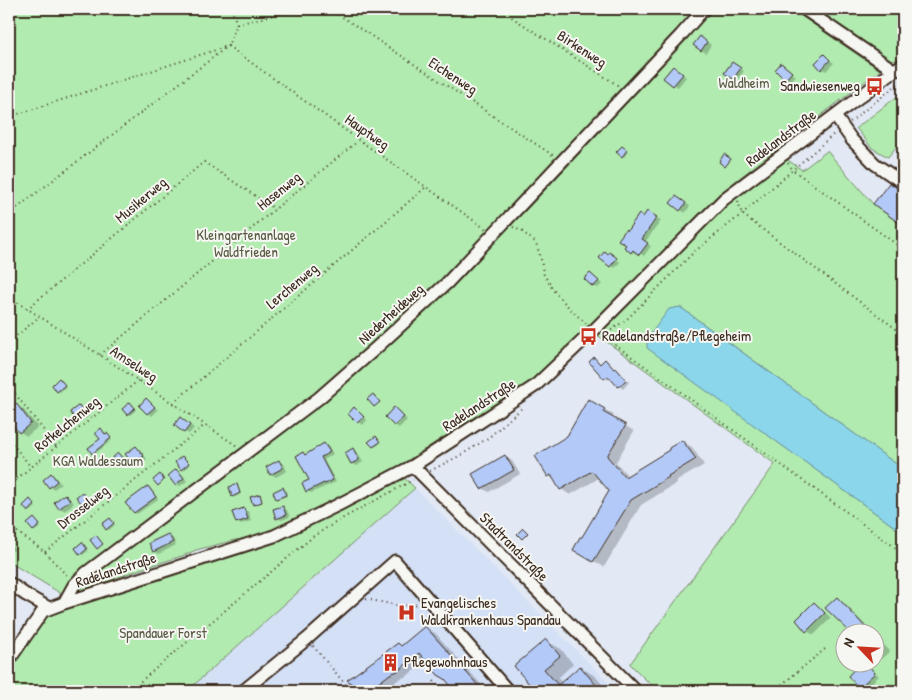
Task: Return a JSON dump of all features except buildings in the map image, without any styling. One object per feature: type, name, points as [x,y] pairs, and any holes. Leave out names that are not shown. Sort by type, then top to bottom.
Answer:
[{"type":"street","name":"Niederheideweg","points":[[64,602],[74,585],[86,573],[319,398],[447,284],[681,36],[704,9]]},
{"type":"street","points":[[804,9],[899,67]]},
{"type":"street","name":"Radelandstraße","points":[[9,660],[43,610],[274,536],[413,466],[535,386],[594,330],[724,199],[899,67]]},
{"type":"street","points":[[836,116],[852,140],[875,164],[903,183]]},
{"type":"street","name":"Stadtrandstraße","points":[[413,466],[636,691]]},
{"type":"street","points":[[243,691],[307,639],[395,561],[508,691]]},
{"type":"street","points":[[9,584],[49,608]]},
{"type":"path","points":[[9,214],[228,46],[237,24],[231,9]]},
{"type":"path","points":[[237,24],[300,9]]},
{"type":"path","name":"Eichenweg","points":[[330,9],[563,162]]},
{"type":"path","name":"Birkenweg","points":[[499,9],[628,91]]},
{"type":"path","points":[[9,116],[228,46]]},
{"type":"path","name":"Hauptweg","points":[[228,46],[494,234]]},
{"type":"path","name":"Hasenweg","points":[[100,355],[359,140]]},
{"type":"path","points":[[782,156],[793,170],[903,249]]},
{"type":"path","name":"Musikerweg","points":[[28,309],[204,162],[275,209]]},
{"type":"path","name":"Lerchenweg","points":[[173,403],[426,187]]},
{"type":"path","points":[[733,192],[739,202],[742,214],[903,334]]},
{"type":"path","points":[[504,223],[523,232],[536,243],[543,273],[554,291],[573,312],[594,330],[903,553]]},
{"type":"path","name":"Amselweg","points":[[9,297],[247,452]]},
{"type":"path","points":[[9,342],[39,317]]},
{"type":"path","name":"Rotkelchenweg","points":[[9,484],[139,380]]},
{"type":"path","points":[[9,386],[56,446]]},
{"type":"path","name":"Drosselweg","points":[[45,552],[205,425]]},
{"type":"path","points":[[9,440],[31,467]]},
{"type":"path","points":[[9,526],[45,552],[74,585]]},
{"type":"path","points":[[354,596],[401,606],[420,604],[425,607]]},
{"type":"path","points":[[307,639],[351,691]]},
{"type":"path","points":[[774,691],[825,649]]},
{"type":"path","points":[[434,681],[442,691]]},
{"type":"shaded area","name":"Evangelisches Waldkrankenhaus Spandau","points":[[415,488],[617,691],[187,691]]},
{"type":"green space","points":[[9,9],[695,9],[692,17],[381,350],[507,230],[705,18],[711,9],[791,9],[880,70],[720,193],[537,377],[388,473],[274,530],[196,550],[91,587],[73,598],[274,536],[400,474],[415,488],[187,691],[9,691],[9,660],[43,611],[70,599],[9,562]]},
{"type":"green space","points":[[816,9],[903,9],[903,56],[899,59],[891,60]]},
{"type":"green space","points":[[903,92],[903,138],[888,157],[872,148],[856,128]]},
{"type":"green space","points":[[827,151],[873,204],[903,226],[903,469],[680,307],[647,340],[648,348],[903,533],[903,691],[657,691],[630,664],[775,464],[596,334],[726,202],[785,158],[802,170]]},
{"type":"water","points":[[680,307],[903,469],[903,533],[647,348],[647,339],[669,309]]},
{"type":"place","name":"Sandwiesenweg","points":[[874,86]]},
{"type":"place","name":"Radelandstraße/Pflegeheim","points":[[588,336]]},
{"type":"place","name":"Evangelisches Waldkrankenhaus Spandau","points":[[407,612]]},
{"type":"place","name":"Pflegewohnhaus","points":[[390,662]]},
{"type":"park label","name":"Waldheim","points":[[744,83]]},
{"type":"park label","name":"Kleingartenanlage Waldfrieden","points":[[246,244]]},
{"type":"park label","name":"KGA Waldessaum","points":[[98,461]]},
{"type":"park label","name":"Spandauer Forst","points":[[163,633]]}]
